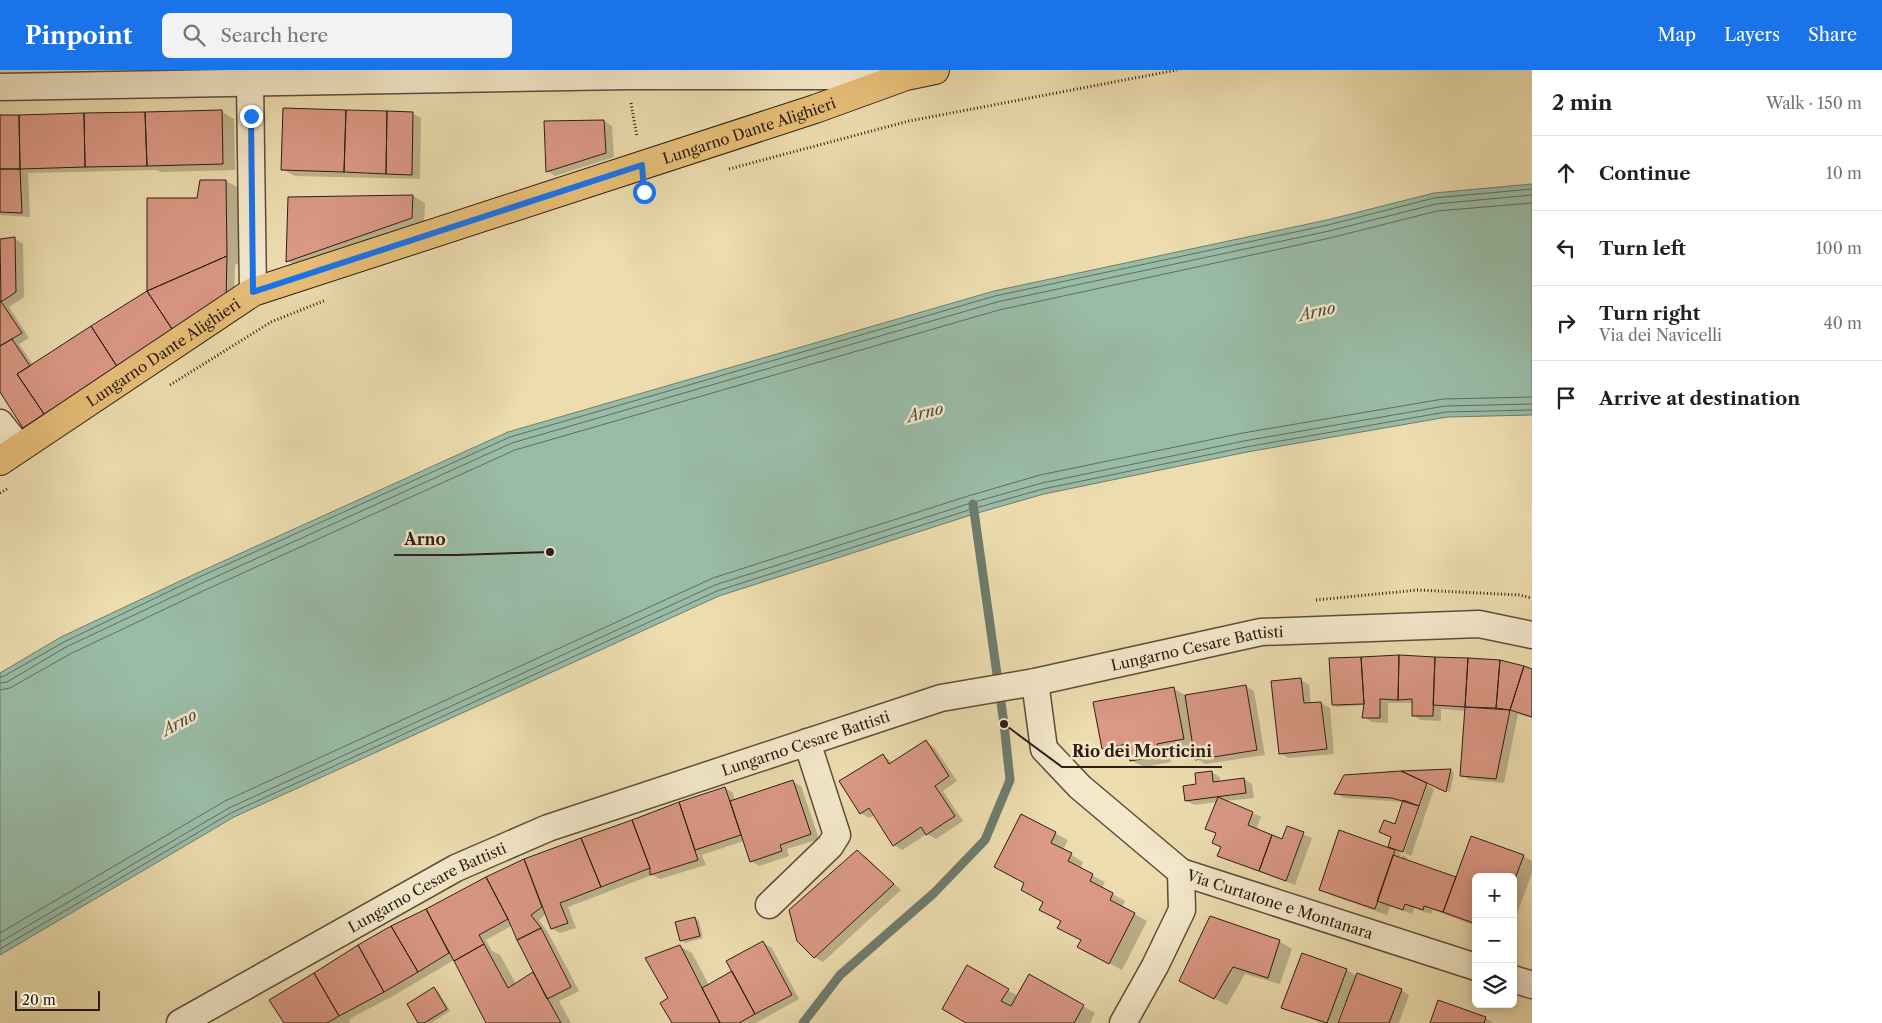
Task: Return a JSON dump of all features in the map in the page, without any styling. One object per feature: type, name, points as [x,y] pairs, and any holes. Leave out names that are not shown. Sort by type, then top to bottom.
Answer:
[{"type":"main road","name":"Lungarno Dante Alighieri","points":[[10,454],[253,292],[815,109],[906,76],[935,70]]},
{"type":"street","points":[[0,87],[626,73],[906,76]]},
{"type":"street","points":[[250,82],[253,292]]},
{"type":"street","points":[[0,423],[10,454]]},
{"type":"street","name":"Lungarno Cesare Battisti","points":[[193,1020],[456,868],[548,828],[942,698],[1029,683],[1261,632],[1479,624],[1532,634]]},
{"type":"street","name":"Via Curtatone e Montanara","points":[[1029,683],[1044,749],[1080,787],[1181,872],[1472,966]]},
{"type":"street","points":[[769,905],[830,846],[837,835],[807,742]]},
{"type":"street","points":[[1123,1023],[1156,966],[1182,910],[1181,872]]},
{"type":"street","points":[[1517,980],[1532,985]]},
{"type":"path","points":[[720,172],[909,121],[1177,70]]},
{"type":"path","points":[[626,73],[642,165]]},
{"type":"path","points":[[166,387],[270,322],[334,297]]},
{"type":"path","points":[[0,494],[8,488]]},
{"type":"water","name":"Arno","points":[[1532,184],[1532,415],[1447,417],[1247,452],[1044,494],[974,514],[719,596],[234,817],[0,955],[0,673],[61,637],[508,432],[994,291],[1327,220],[1434,193]]},
{"type":"building","points":[[283,108],[346,110],[344,172],[281,170]]},
{"type":"building","points":[[222,110],[223,164],[147,166],[145,112]]},
{"type":"building","points":[[346,110],[387,111],[386,174],[344,172]]},
{"type":"building","points":[[387,111],[413,112],[412,175],[386,174]]},
{"type":"building","points":[[145,112],[147,166],[85,167],[84,113]]},
{"type":"building","points":[[84,113],[85,167],[20,169],[19,115]]},
{"type":"building","points":[[0,115],[19,115],[20,169],[0,169]]},
{"type":"building","points":[[604,120],[606,153],[546,172],[544,121]]},
{"type":"building","points":[[0,169],[20,169],[22,213],[0,212]]},
{"type":"building","points":[[200,180],[226,180],[227,256],[147,291],[147,198],[197,198]]},
{"type":"building","points":[[413,195],[412,218],[286,262],[288,197]]},
{"type":"building","points":[[15,237],[16,292],[1,302],[0,239]]},
{"type":"building","points":[[227,256],[226,300],[174,332],[147,291]]},
{"type":"building","points":[[147,291],[174,332],[118,368],[91,326]]},
{"type":"building","points":[[0,300],[22,333],[0,346]]},
{"type":"building","points":[[91,326],[118,368],[44,414],[17,374]]},
{"type":"building","points":[[12,339],[30,366],[17,374],[44,414],[23,428],[0,392],[0,346]]},
{"type":"building","points":[[1399,655],[1398,700],[1380,699],[1380,718],[1362,718],[1364,704],[1361,657]]},
{"type":"building","points":[[1399,655],[1435,657],[1433,716],[1412,716],[1412,699],[1398,700]]},
{"type":"building","points":[[1361,657],[1364,704],[1332,705],[1329,658]]},
{"type":"building","points":[[1435,657],[1468,658],[1465,707],[1433,705]]},
{"type":"building","points":[[1468,658],[1500,660],[1496,708],[1465,707]]},
{"type":"building","points":[[1500,660],[1524,666],[1510,710],[1496,708]]},
{"type":"building","points":[[1524,666],[1532,669],[1532,717],[1510,710]]},
{"type":"building","points":[[1301,678],[1304,703],[1321,702],[1327,749],[1279,754],[1271,681]]},
{"type":"building","points":[[1246,685],[1257,750],[1195,760],[1185,695]]},
{"type":"building","points":[[1174,687],[1184,739],[1157,744],[1159,756],[1130,761],[1127,744],[1102,749],[1093,702]]},
{"type":"building","points":[[1465,707],[1510,710],[1496,779],[1460,776]]},
{"type":"building","points":[[926,740],[949,776],[935,786],[955,816],[926,835],[921,827],[893,846],[869,808],[860,814],[839,781],[883,754],[889,764]]},
{"type":"building","points":[[1451,769],[1446,792],[1401,771]]},
{"type":"building","points":[[1212,771],[1213,782],[1244,778],[1246,793],[1185,801],[1183,786],[1196,784],[1195,773]]},
{"type":"building","points":[[1401,771],[1427,783],[1419,806],[1392,798],[1334,794],[1344,775]]},
{"type":"building","points":[[793,780],[811,834],[780,845],[782,851],[750,862],[730,801]]},
{"type":"building","points":[[725,787],[741,835],[695,850],[679,802]]},
{"type":"building","points":[[1218,797],[1253,812],[1248,825],[1272,835],[1259,871],[1217,856],[1221,847],[1212,843],[1216,833],[1205,829]]},
{"type":"building","points":[[1403,800],[1419,806],[1403,852],[1388,847],[1391,837],[1379,832],[1384,820],[1395,824]]},
{"type":"building","points":[[679,802],[698,860],[650,875],[650,868],[632,820]]},
{"type":"building","points":[[1021,814],[1056,832],[1051,843],[1072,853],[1068,861],[1093,874],[1090,881],[1113,893],[1110,900],[1135,913],[1109,964],[1077,947],[1081,940],[1057,928],[1061,921],[1039,910],[1043,902],[1021,890],[1024,883],[994,867]]},
{"type":"building","points":[[632,820],[650,868],[601,887],[581,838]]},
{"type":"building","points":[[1287,826],[1304,832],[1286,881],[1259,871],[1272,835],[1282,839]]},
{"type":"building","points":[[1339,830],[1395,850],[1375,909],[1319,890]]},
{"type":"building","points":[[1471,836],[1524,855],[1517,873],[1472,873],[1472,923],[1443,912]]},
{"type":"building","points":[[581,838],[601,887],[560,903],[568,923],[551,929],[524,859]]},
{"type":"building","points":[[857,850],[894,884],[814,958],[797,941],[789,910]]},
{"type":"building","points":[[1393,855],[1456,877],[1443,912],[1424,906],[1423,910],[1405,904],[1403,910],[1377,901]]},
{"type":"building","points":[[524,859],[542,907],[531,915],[541,928],[517,940],[486,877]]},
{"type":"building","points":[[486,877],[508,919],[479,935],[484,944],[454,961],[426,909]]},
{"type":"building","points":[[426,909],[449,953],[418,972],[391,926]]},
{"type":"building","points":[[1210,916],[1280,940],[1268,978],[1233,967],[1214,999],[1179,981]]},
{"type":"building","points":[[695,917],[700,936],[680,941],[675,922]]},
{"type":"building","points":[[391,926],[418,972],[384,992],[358,945]]},
{"type":"building","points":[[541,928],[571,987],[547,999],[517,940]]},
{"type":"building","points":[[763,941],[792,995],[755,1014],[726,961]]},
{"type":"building","points":[[484,944],[508,988],[533,972],[561,1023],[486,1023],[454,961]]},
{"type":"building","points":[[358,945],[384,992],[339,1016],[314,973]]},
{"type":"building","points":[[680,945],[720,1023],[672,1023],[660,1003],[668,998],[645,958]]},
{"type":"building","points":[[1302,953],[1347,969],[1327,1023],[1281,1008]]},
{"type":"building","points":[[967,965],[1009,989],[1001,1001],[1011,1006],[1029,974],[1084,1005],[1074,1023],[966,1023],[942,1009]]},
{"type":"building","points":[[732,971],[755,1014],[739,1023],[720,1023],[702,988]]},
{"type":"building","points":[[314,973],[339,1016],[327,1023],[284,1023],[269,1000]]},
{"type":"building","points":[[1357,973],[1402,989],[1389,1023],[1338,1023]]},
{"type":"building","points":[[434,987],[447,1009],[424,1023],[418,1023],[407,1004]]},
{"type":"building","points":[[1438,1000],[1486,1017],[1484,1023],[1430,1023]]},
{"type":"waterway","points":[[803,1023],[840,975],[934,893],[985,840],[1010,780],[973,504]]},
{"type":"place","name":"Arno","points":[[550,552]]},
{"type":"place","name":"Rio dei Morticini","points":[[1004,724]]},
{"type":"route","points":[[251,116],[253,292],[642,165],[644,192]]}]
